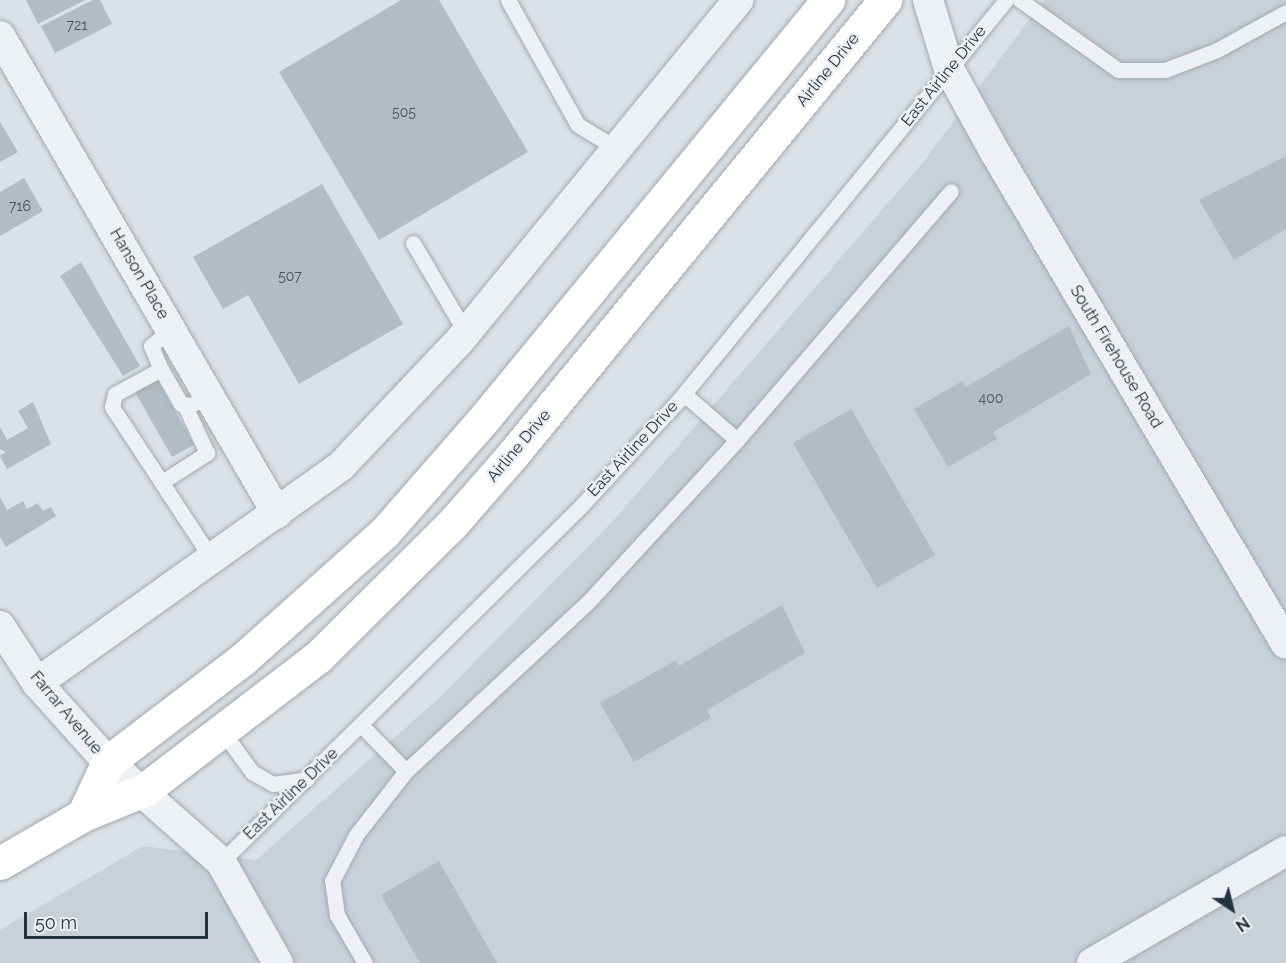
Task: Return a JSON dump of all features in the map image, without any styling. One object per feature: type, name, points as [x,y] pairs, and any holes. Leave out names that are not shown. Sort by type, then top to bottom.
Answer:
[{"type":"highway","points":[[83,815],[108,762],[327,587],[384,533],[483,420],[828,0]]},
{"type":"highway","name":"Airline Drive","points":[[0,863],[83,815],[144,790],[318,657],[453,523],[514,453],[885,0]]},
{"type":"street","points":[[37,682],[340,466],[466,333],[738,0]]},
{"type":"street","name":"South Firehouse Road","points":[[928,0],[950,69],[1286,644]]},
{"type":"street","name":"Hanson Place","points":[[0,36],[171,329],[197,400],[277,513]]},
{"type":"street","name":"Farrar Avenue","points":[[0,626],[37,682],[108,762],[144,790],[221,862],[278,963]]},
{"type":"street","points":[[1092,963],[1286,851]]},
{"type":"lane","points":[[508,0],[578,125],[616,148]]},
{"type":"lane","name":"East Airline Drive","points":[[221,862],[581,506],[684,394],[1006,0]]},
{"type":"lane","points":[[1020,0],[1118,70],[1165,70],[1217,50],[1286,12]]},
{"type":"lane","points":[[365,963],[337,915],[332,881],[357,835],[406,771],[588,602],[737,440],[951,191]]},
{"type":"lane","points":[[413,243],[466,333]]},
{"type":"lane","points":[[162,482],[207,453],[197,400],[161,369],[151,346],[171,329]]},
{"type":"lane","points":[[161,369],[112,401],[212,559]]},
{"type":"lane","points":[[684,394],[737,440]]},
{"type":"lane","points":[[361,725],[406,771]]},
{"type":"lane","points":[[222,731],[252,772],[273,784],[307,778]]},
{"type":"shaded area","points":[[1044,0],[1286,0],[1286,963],[0,963],[0,930],[143,846],[256,860],[440,697],[614,520],[920,166]]},
{"type":"building","points":[[26,0],[85,0],[38,24]]},
{"type":"building","points":[[93,0],[100,0],[112,24],[55,53],[41,26]]},
{"type":"building","points":[[401,0],[439,0],[528,152],[379,240],[279,72]]},
{"type":"building","points":[[0,122],[18,152],[0,162]]},
{"type":"building","points":[[1286,156],[1286,229],[1234,260],[1199,200]]},
{"type":"building","points":[[24,178],[43,211],[0,236],[0,192]]},
{"type":"building","points":[[322,184],[403,324],[299,384],[248,295],[223,309],[193,257]]},
{"type":"building","points":[[81,262],[140,366],[123,376],[60,276]]},
{"type":"building","points":[[1069,326],[1091,374],[993,432],[997,439],[948,467],[914,409],[962,381],[966,387]]},
{"type":"building","points":[[157,379],[194,445],[172,457],[135,392]]},
{"type":"building","points":[[33,402],[51,444],[7,469],[0,456],[6,452],[0,449],[0,427],[7,440],[28,428],[18,411]]},
{"type":"building","points":[[851,409],[935,555],[877,588],[793,443]]},
{"type":"building","points":[[0,497],[7,510],[23,501],[27,509],[38,503],[43,511],[51,507],[56,516],[6,547],[0,537]]},
{"type":"building","points":[[782,605],[805,653],[707,710],[711,718],[634,762],[600,703],[676,660],[679,666]]},
{"type":"building","points":[[439,861],[497,963],[420,963],[381,895]]}]
